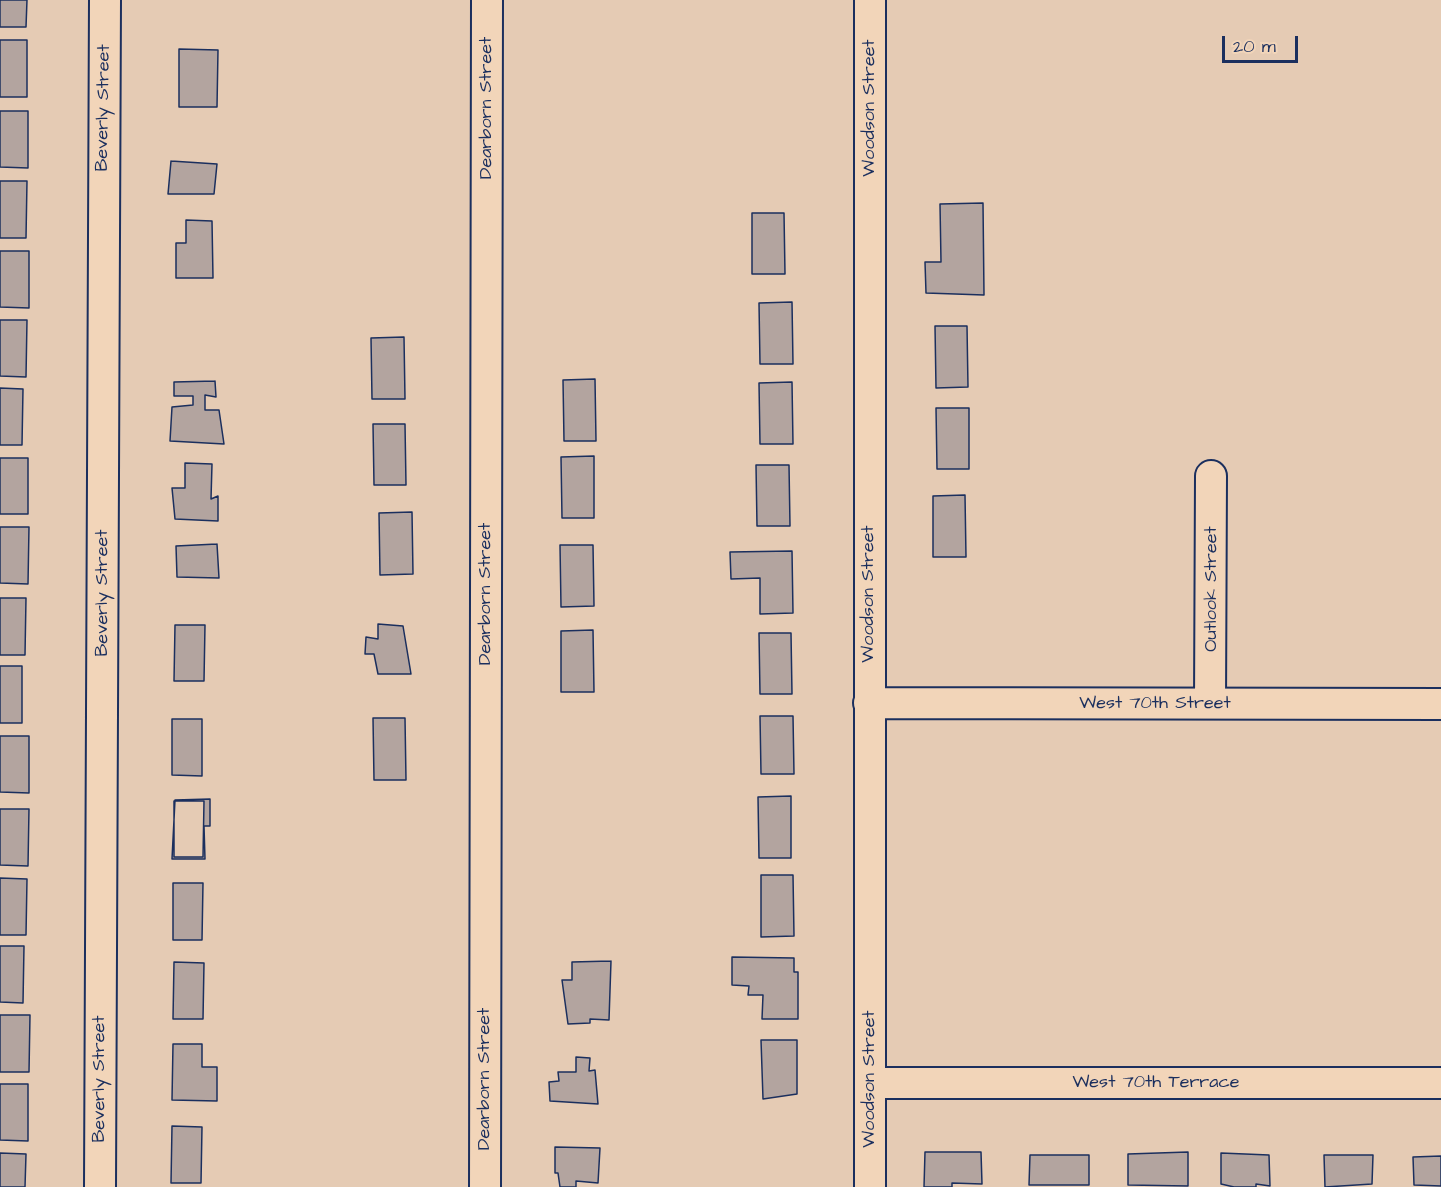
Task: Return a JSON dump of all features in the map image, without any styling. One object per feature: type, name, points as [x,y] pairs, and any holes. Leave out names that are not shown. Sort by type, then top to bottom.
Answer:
[{"type":"street","name":"Beverly Street","points":[[100,1187],[105,0]]},
{"type":"street","name":"Dearborn Street","points":[[485,1187],[487,0]]},
{"type":"street","name":"Woodson Street","points":[[870,0],[870,1187]]},
{"type":"street","name":"Outlook Street","points":[[1210,703],[1211,476]]},
{"type":"street","name":"West 70th Street","points":[[869,703],[1441,704]]},
{"type":"street","name":"West 70th Terrace","points":[[871,1083],[1441,1083]]},
{"type":"building","points":[[0,0],[27,0],[26,27],[0,27]]},
{"type":"building","points":[[0,40],[27,40],[27,97],[0,97]]},
{"type":"building","points":[[179,49],[218,50],[217,107],[179,107]]},
{"type":"building","points":[[0,111],[28,111],[28,168],[0,167]]},
{"type":"building","points":[[171,161],[217,164],[214,194],[168,194]]},
{"type":"building","points":[[0,181],[27,181],[26,238],[0,238]]},
{"type":"building","points":[[983,203],[984,295],[926,293],[925,262],[941,262],[940,204]]},
{"type":"building","points":[[752,213],[784,213],[785,274],[752,274]]},
{"type":"building","points":[[186,220],[212,221],[213,278],[176,278],[176,243],[186,243]]},
{"type":"building","points":[[0,251],[29,251],[29,308],[0,307]]},
{"type":"building","points":[[792,302],[793,364],[760,364],[759,303]]},
{"type":"building","points":[[0,320],[27,320],[26,377],[0,376]]},
{"type":"building","points":[[935,326],[967,326],[968,387],[936,388]]},
{"type":"building","points":[[404,337],[405,399],[372,399],[371,338]]},
{"type":"building","points":[[595,379],[596,441],[564,441],[563,380]]},
{"type":"building","points":[[215,381],[216,397],[205,395],[205,410],[219,410],[224,444],[170,441],[172,407],[193,405],[193,396],[174,396],[174,382]]},
{"type":"building","points":[[792,382],[793,444],[760,444],[759,383]]},
{"type":"building","points":[[0,388],[23,389],[22,445],[0,445]]},
{"type":"building","points":[[936,408],[969,408],[969,469],[937,469]]},
{"type":"building","points":[[373,424],[405,424],[406,485],[374,485]]},
{"type":"building","points":[[594,456],[594,518],[562,518],[561,457]]},
{"type":"building","points":[[0,458],[28,458],[28,514],[0,514]]},
{"type":"building","points":[[185,463],[212,464],[211,499],[218,496],[218,521],[175,519],[172,488],[185,488]]},
{"type":"building","points":[[756,465],[789,465],[790,526],[757,526]]},
{"type":"building","points":[[965,495],[966,557],[933,557],[933,496]]},
{"type":"building","points":[[412,512],[413,574],[380,575],[379,513]]},
{"type":"building","points":[[0,527],[29,527],[28,584],[0,583]]},
{"type":"building","points":[[217,544],[219,578],[177,577],[176,546]]},
{"type":"building","points":[[560,545],[593,545],[594,606],[561,607]]},
{"type":"building","points":[[792,551],[793,613],[760,614],[760,578],[731,579],[730,552]]},
{"type":"building","points":[[0,598],[26,598],[25,655],[0,655]]},
{"type":"building","points":[[378,624],[403,626],[411,674],[378,674],[374,654],[365,654],[366,637],[378,639]]},
{"type":"building","points":[[175,625],[205,625],[204,681],[174,681]]},
{"type":"building","points":[[593,630],[594,692],[561,692],[561,631]]},
{"type":"building","points":[[759,633],[791,633],[792,694],[760,694]]},
{"type":"building","points":[[0,666],[22,666],[22,723],[0,723]]},
{"type":"building","points":[[760,716],[793,716],[794,774],[761,774]]},
{"type":"building","points":[[373,718],[405,718],[406,780],[374,780]]},
{"type":"building","points":[[172,719],[202,719],[202,776],[172,775]]},
{"type":"building","points":[[0,736],[29,736],[29,793],[0,792]]},
{"type":"building","points":[[791,796],[791,858],[759,858],[758,797]]},
{"type":"building","points":[[210,799],[210,826],[204,826],[205,859],[172,859],[175,800]]},
{"type":"building","points":[[174,801],[204,801],[203,857],[174,857]]},
{"type":"building","points":[[0,809],[29,809],[28,866],[0,865]]},
{"type":"building","points":[[761,875],[793,875],[794,936],[761,937]]},
{"type":"building","points":[[0,878],[27,879],[26,935],[0,935]]},
{"type":"building","points":[[173,883],[203,883],[202,940],[173,940]]},
{"type":"building","points":[[0,946],[24,946],[23,1003],[0,1002]]},
{"type":"building","points":[[732,957],[794,958],[794,972],[798,972],[798,1019],[762,1019],[763,995],[748,995],[749,986],[732,985]]},
{"type":"building","points":[[611,961],[609,1020],[590,1019],[590,1023],[568,1024],[562,980],[572,980],[572,962]]},
{"type":"building","points":[[174,962],[204,963],[203,1019],[173,1019]]},
{"type":"building","points":[[0,1015],[30,1015],[29,1072],[0,1072]]},
{"type":"building","points":[[761,1040],[797,1040],[797,1094],[763,1099]]},
{"type":"building","points":[[173,1044],[202,1044],[202,1067],[217,1067],[217,1101],[172,1100]]},
{"type":"building","points":[[576,1057],[590,1058],[589,1071],[595,1070],[598,1104],[550,1101],[549,1082],[559,1081],[558,1072],[576,1072]]},
{"type":"building","points":[[0,1084],[28,1084],[28,1141],[0,1140]]},
{"type":"building","points":[[172,1126],[202,1127],[201,1183],[171,1183]]},
{"type":"building","points":[[555,1147],[600,1148],[598,1183],[576,1181],[576,1187],[560,1187],[558,1173],[555,1173]]},
{"type":"building","points":[[925,1152],[981,1152],[982,1184],[952,1183],[952,1187],[924,1187]]},
{"type":"building","points":[[1188,1152],[1188,1186],[1128,1185],[1128,1154]]},
{"type":"building","points":[[0,1153],[26,1154],[25,1187],[0,1187]]},
{"type":"building","points":[[1221,1153],[1269,1155],[1270,1186],[1256,1184],[1256,1187],[1234,1187],[1221,1184]]},
{"type":"building","points":[[1030,1155],[1089,1155],[1089,1185],[1029,1185]]},
{"type":"building","points":[[1324,1155],[1373,1155],[1372,1184],[1325,1187]]},
{"type":"building","points":[[1441,1156],[1441,1186],[1414,1185],[1413,1157]]}]
